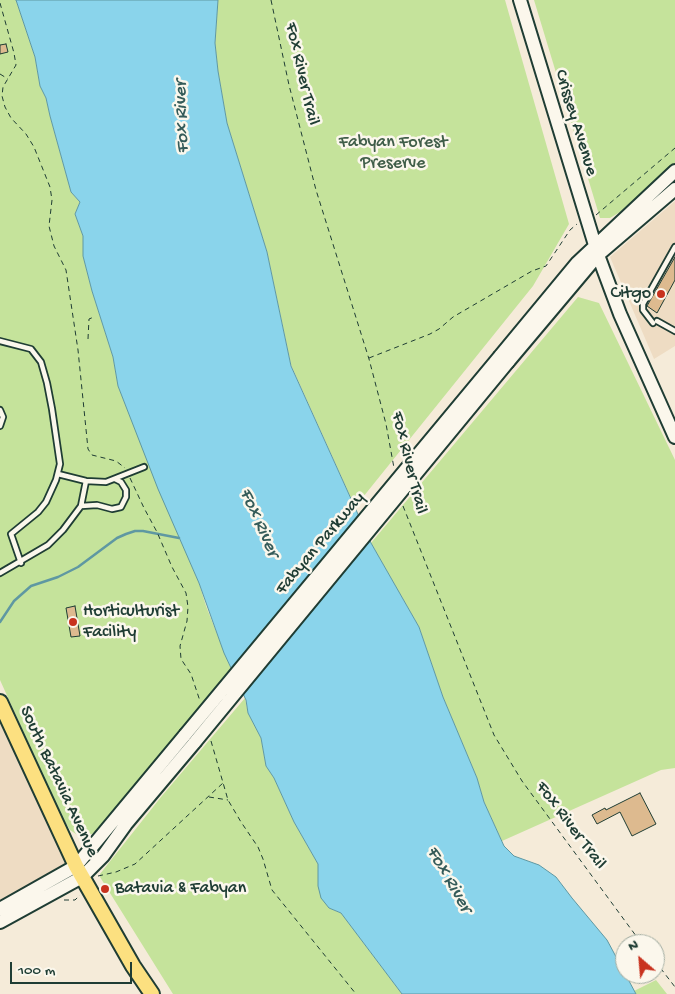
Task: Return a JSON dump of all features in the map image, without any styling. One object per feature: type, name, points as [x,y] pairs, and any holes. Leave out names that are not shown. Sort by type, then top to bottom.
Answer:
[{"type":"main road","name":"Crissey Avenue","points":[[520,0],[596,251],[620,314],[675,436]]},
{"type":"main road","points":[[596,251],[675,171]]},
{"type":"main road","points":[[596,251],[675,189]]},
{"type":"main road","name":"Fabyan Parkway","points":[[79,872],[103,856],[190,738],[504,359],[596,251]]},
{"type":"main road","name":"South Batavia Avenue","points":[[0,702],[79,872],[152,994]]},
{"type":"main road","points":[[0,909],[79,872]]},
{"type":"main road","points":[[0,922],[79,872]]},
{"type":"lane","points":[[675,247],[643,304],[644,310],[655,322],[675,331]]},
{"type":"lane","points":[[0,341],[31,349],[40,362],[47,383],[60,464],[51,494],[46,502],[38,512],[11,534],[21,562]]},
{"type":"lane","points":[[0,410],[3,417],[0,426]]},
{"type":"lane","points":[[58,474],[86,481],[106,482],[144,467]]},
{"type":"lane","points":[[81,506],[97,505],[112,509],[121,507],[126,497],[126,490],[121,482],[114,479]]},
{"type":"lane","points":[[0,573],[48,545],[63,530],[81,506],[86,481]]},
{"type":"path","name":"Fox River Trail","points":[[271,0],[289,84],[316,190],[369,359],[386,424],[394,471]]},
{"type":"path","points":[[0,3],[16,66],[4,87],[2,96],[11,118],[26,134],[34,147],[50,187],[52,200],[50,226],[54,246],[66,270],[78,350],[88,449],[92,455],[98,458],[116,461],[124,466],[186,593],[188,606],[187,621],[180,646],[181,659],[191,674],[201,704]]},
{"type":"path","points":[[0,74],[8,79]]},
{"type":"path","points":[[369,359],[439,330],[453,317],[532,271],[546,266],[575,224],[587,221],[603,210],[675,148]]},
{"type":"path","points":[[88,339],[89,318],[94,317]]},
{"type":"path","name":"Fox River Trail","points":[[400,499],[494,735],[522,782],[635,934]]},
{"type":"path","points":[[211,739],[228,800],[258,847],[272,890],[356,994]]},
{"type":"path","points":[[97,876],[116,872],[135,864],[224,782]]},
{"type":"path","points":[[208,797],[228,800]]},
{"type":"path","points":[[665,974],[675,987]]},
{"type":"shaded area","points":[[675,201],[675,346],[654,359],[610,257]]},
{"type":"shaded area","points":[[0,711],[70,864],[0,903]]},
{"type":"green space","points":[[0,0],[16,0],[35,57],[40,86],[46,98],[71,192],[80,202],[75,214],[83,236],[83,256],[113,357],[118,386],[199,583],[231,669],[101,827],[92,834],[83,836],[70,830],[62,817],[0,680]]},
{"type":"green space","name":"Fabyan Forest Preserve","points":[[218,0],[505,0],[569,224],[533,286],[355,507],[291,365],[267,252],[227,123],[215,43]]},
{"type":"green space","points":[[534,0],[675,0],[675,163],[620,212],[610,218],[600,218]]},
{"type":"green space","points":[[578,297],[599,303],[675,460],[675,768],[661,770],[502,841],[484,802],[477,778],[443,697],[419,627],[371,543]]},
{"type":"green space","points":[[245,698],[248,713],[261,738],[266,766],[274,778],[294,822],[318,864],[318,886],[329,908],[341,913],[402,994],[173,994],[100,877],[100,874],[161,797]]},
{"type":"green space","points":[[648,984],[659,984],[667,994],[636,994],[634,991]]},
{"type":"water","name":"Fox River","points":[[16,0],[218,0],[215,43],[227,123],[267,252],[291,366],[371,543],[419,627],[443,697],[477,778],[484,802],[504,846],[514,856],[539,865],[556,877],[607,940],[615,955],[615,984],[631,984],[636,994],[402,994],[341,913],[329,908],[321,898],[318,886],[318,864],[294,822],[274,778],[266,766],[261,738],[248,713],[246,700],[224,653],[199,583],[158,489],[118,386],[113,357],[83,256],[83,236],[75,214],[80,202],[71,192],[46,98],[40,86],[35,57]]},
{"type":"building","points":[[6,44],[8,52],[0,54],[0,45]]},
{"type":"building","name":"Citgo","points":[[675,257],[675,280],[657,313],[647,306]]},
{"type":"building","name":"Horticulturist Facility","points":[[75,606],[80,636],[71,637],[66,608]]},
{"type":"building","points":[[640,793],[656,824],[632,836],[620,812],[597,824],[592,815]]},
{"type":"waterway","points":[[0,622],[14,601],[31,586],[58,577],[78,567],[117,538],[135,531],[179,538]]},
{"type":"place","name":"Citgo","points":[[661,294]]},
{"type":"place","name":"Horticulturist Facility","points":[[73,622]]},
{"type":"place","name":"Batavia & Fabyan","points":[[105,889]]}]
